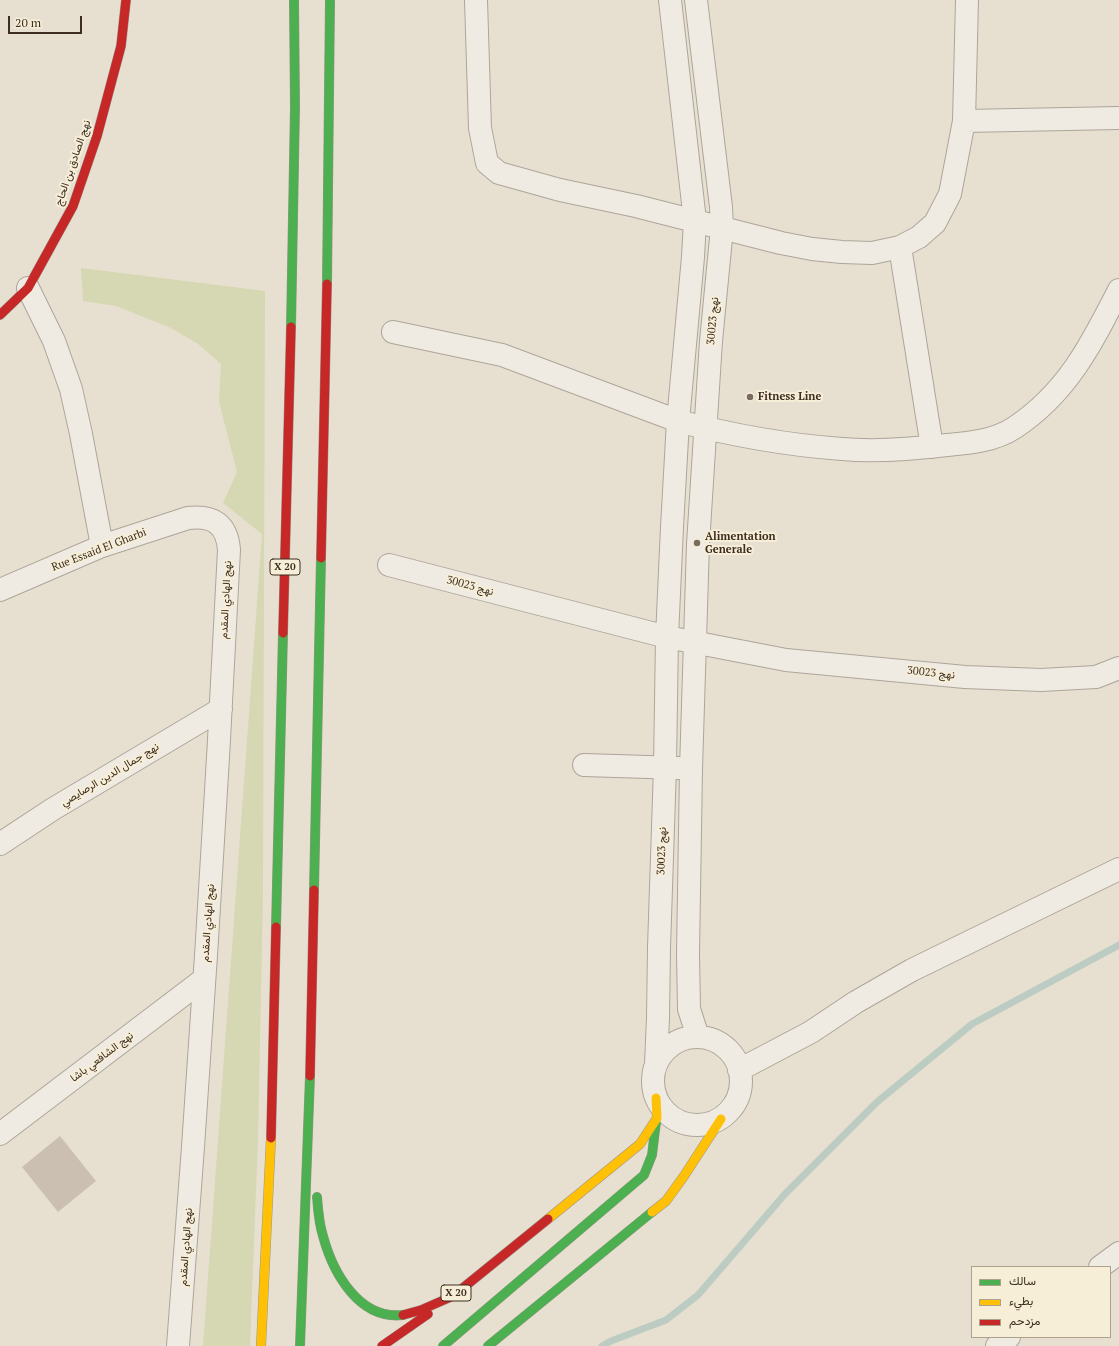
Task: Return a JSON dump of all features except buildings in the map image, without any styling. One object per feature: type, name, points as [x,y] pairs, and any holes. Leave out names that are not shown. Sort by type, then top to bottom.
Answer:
[{"type":"main road","name":"نهج الصادق بن الحاج","points":[[0,315],[28,288],[74,206],[97,136],[121,46],[126,0]]},
{"type":"main road","name":"X 20","points":[[261,1346],[271,1134],[292,283],[295,107],[294,0]]},
{"type":"main road","name":"X 20","points":[[300,1346],[309,1130],[327,304],[330,0]]},
{"type":"main road","name":"X 20","points":[[309,1130],[320,1226],[331,1261],[345,1285],[358,1301],[371,1311],[387,1316],[404,1315],[427,1308],[453,1296],[640,1144],[656,1108]]},
{"type":"main road","points":[[443,1346],[644,1175],[651,1163],[653,1153],[656,1108]]},
{"type":"main road","points":[[488,1346],[666,1201],[721,1119]]},
{"type":"main road","points":[[382,1346],[453,1296]]},
{"type":"street","points":[[476,0],[480,128],[487,163],[499,173],[560,190],[636,206],[781,243],[812,249],[872,253],[900,247],[919,237],[935,223],[950,194],[964,121],[967,0]]},
{"type":"street","name":"نهج 30023","points":[[656,1064],[667,637],[678,421],[695,221],[670,0]]},
{"type":"street","name":"نهج 30023","points":[[696,0],[722,228],[711,341],[698,544],[691,769],[688,954],[689,1009],[698,1037]]},
{"type":"street","points":[[964,121],[1119,118]]},
{"type":"street","points":[[900,247],[932,447]]},
{"type":"street","points":[[28,288],[54,341],[71,389],[102,546]]},
{"type":"street","points":[[393,332],[502,355],[678,421],[706,429],[735,435],[842,449],[888,450],[975,442],[996,437],[1013,428],[1052,397],[1073,372],[1092,342],[1119,290]]},
{"type":"street","name":"Rue Essaid El Gharbi","points":[[0,590],[102,546],[188,518],[200,517]]},
{"type":"street","name":"نهج الهادي المقدم","points":[[178,1346],[189,1210],[204,979],[221,709],[228,558],[228,538],[223,527],[213,520],[200,517]]},
{"type":"street","name":"نهج 30023","points":[[389,565],[667,637],[786,660],[965,677],[1041,680],[1096,677],[1119,668]]},
{"type":"street","name":"نهج جمال الدين الرصايصي","points":[[0,844],[53,809],[221,709]]},
{"type":"street","points":[[584,765],[691,769]]},
{"type":"street","points":[[739,1070],[811,1032],[856,1002],[912,970],[1119,869]]},
{"type":"street","name":"نهج الشافعي باشا","points":[[0,1134],[204,979]]},
{"type":"street","points":[[698,1037],[712,1039],[724,1046],[734,1057],[739,1070],[741,1085],[737,1100],[728,1113],[721,1119],[702,1125],[688,1124],[674,1119],[663,1110],[656,1108],[653,1087],[653,1075],[656,1064],[662,1053],[673,1044],[685,1038],[698,1037]]},
{"type":"street","points":[[1101,1266],[1119,1253]]},
{"type":"street","points":[[997,1346],[1008,1338]]},
{"type":"green space","points":[[81,268],[265,291],[263,894],[258,1140],[250,1346],[203,1346],[262,534],[223,503],[237,472],[219,402],[221,364],[198,344],[171,328],[116,306],[83,301]]},
{"type":"waterway","points":[[602,1346],[611,1341],[666,1320],[698,1295],[785,1194],[877,1102],[972,1024],[1119,945]]},
{"type":"traffic: fast","points":[[291,327],[295,107],[294,0]]},
{"type":"traffic: fast","points":[[327,284],[330,0]]},
{"type":"traffic: fast","points":[[314,890],[321,558]]},
{"type":"traffic: fast","points":[[276,927],[283,633]]},
{"type":"traffic: fast","points":[[300,1346],[310,1076]]},
{"type":"traffic: fast","points":[[443,1346],[644,1175],[652,1155],[656,1122]]},
{"type":"traffic: fast","points":[[317,1197],[321,1227],[328,1250],[341,1279],[361,1302],[373,1310],[387,1315],[403,1315]]},
{"type":"traffic: fast","points":[[488,1346],[652,1212]]},
{"type":"traffic: slow","points":[[548,1219],[640,1144],[657,1118],[656,1098]]},
{"type":"traffic: slow","points":[[652,1212],[666,1201],[721,1119]]},
{"type":"traffic: slow","points":[[261,1346],[271,1138]]},
{"type":"traffic: jam","points":[[0,315],[28,288],[73,206],[97,136],[121,46],[126,0]]},
{"type":"traffic: jam","points":[[321,558],[327,284]]},
{"type":"traffic: jam","points":[[283,633],[291,327]]},
{"type":"traffic: jam","points":[[310,1076],[314,890]]},
{"type":"traffic: jam","points":[[271,1138],[276,927]]},
{"type":"traffic: jam","points":[[403,1315],[421,1310],[453,1296],[548,1219]]},
{"type":"traffic: jam","points":[[382,1346],[428,1314]]},
{"type":"place","name":"Fitness Line","points":[[750,397]]},
{"type":"place","name":"Alimentation Generale","points":[[697,543]]}]
